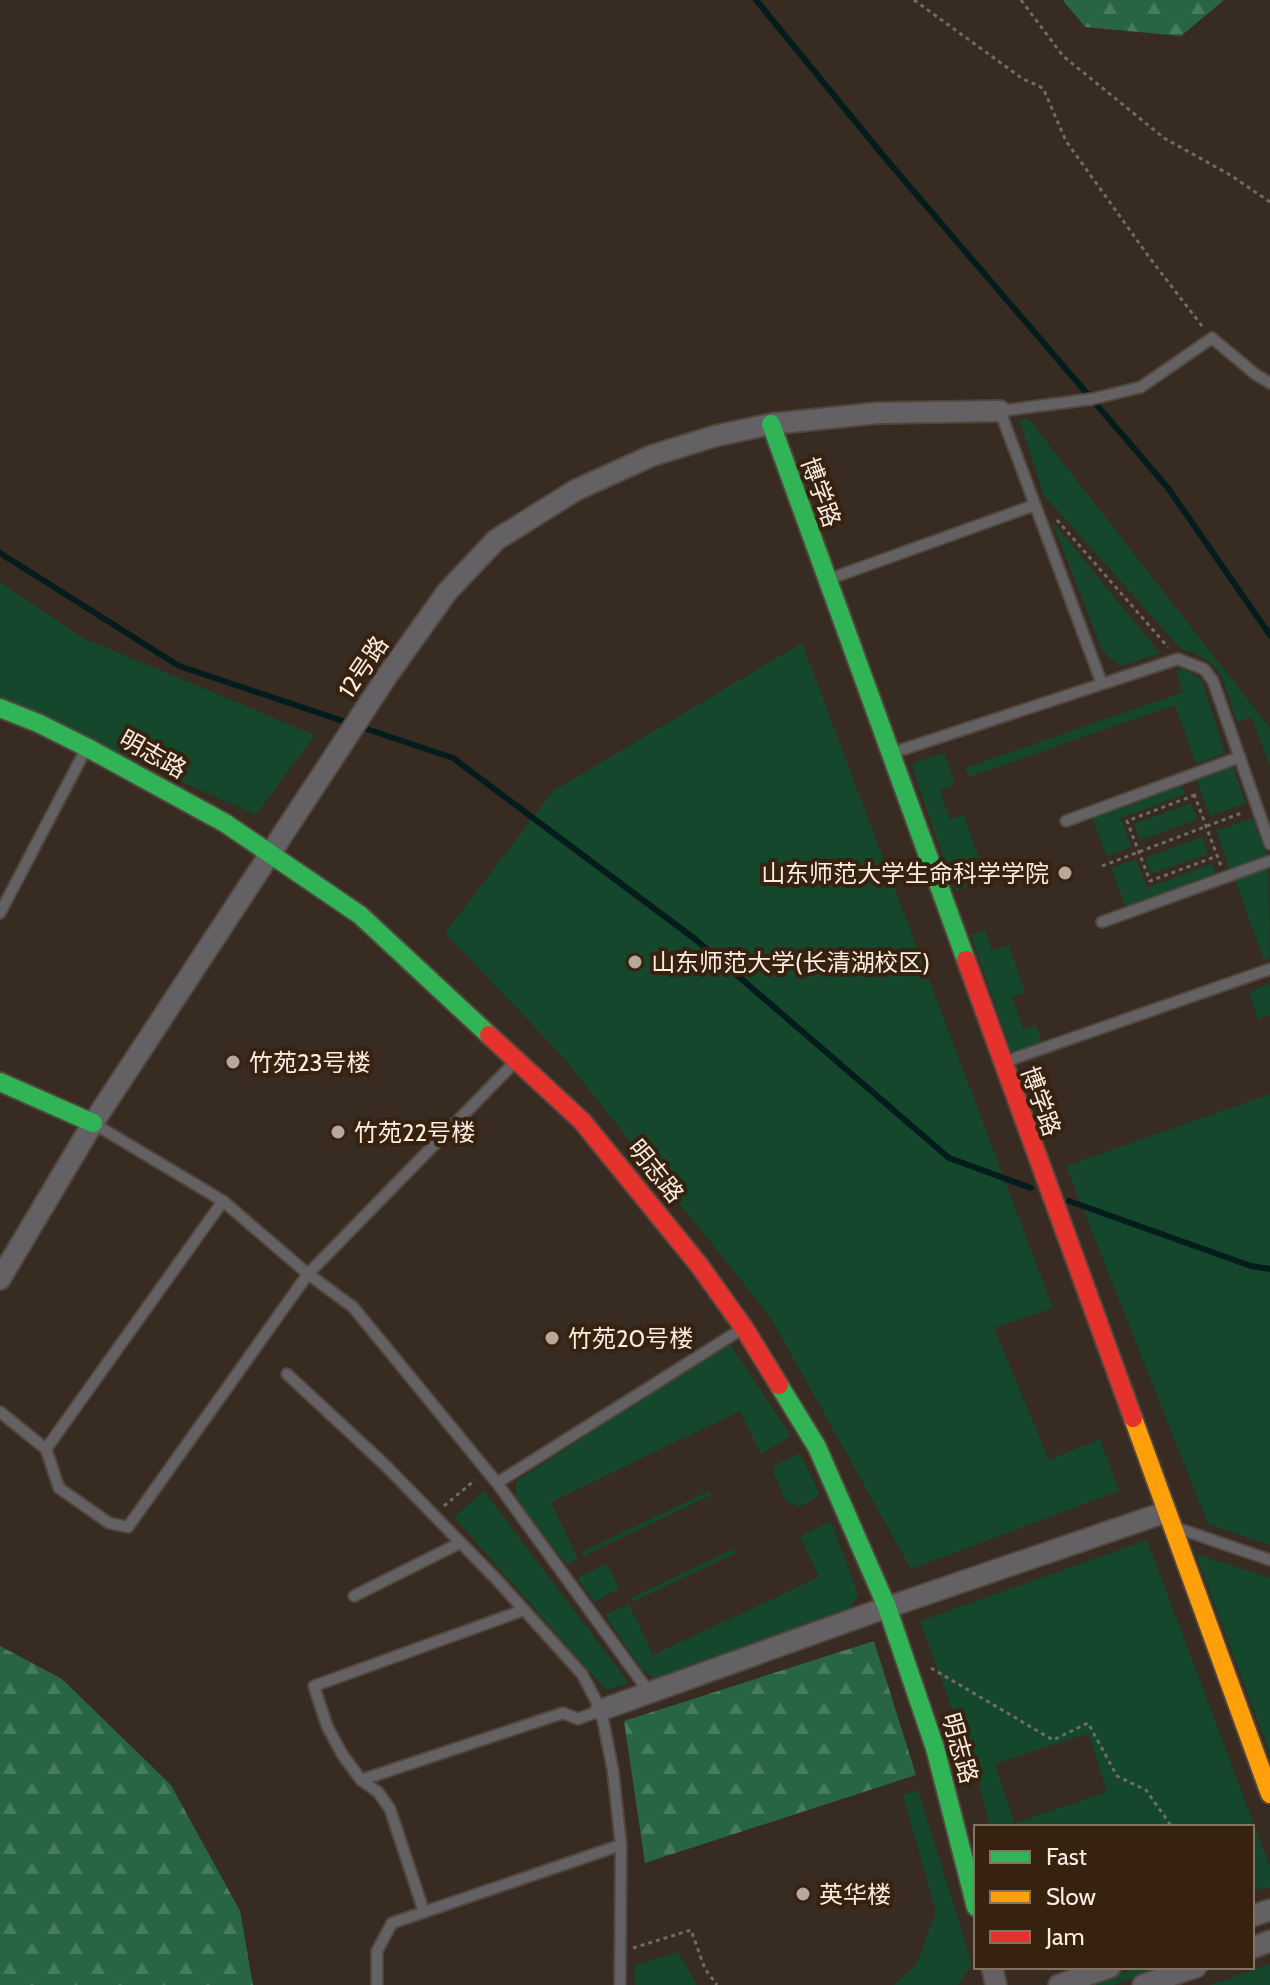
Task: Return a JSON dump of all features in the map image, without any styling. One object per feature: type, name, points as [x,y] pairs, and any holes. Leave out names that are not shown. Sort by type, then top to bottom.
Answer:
[{"type":"street","name":"12号路","points":[[0,1279],[93,1123],[370,703],[447,592],[496,540],[576,490],[651,456],[715,436],[771,424],[878,413],[1000,411]]},
{"type":"street","name":"博学路","points":[[771,424],[892,753],[1001,1063],[1270,1794]]},
{"type":"street","name":"明志路","points":[[0,708],[86,747],[225,823],[360,915],[582,1121],[699,1265],[744,1328],[817,1447],[887,1607],[935,1748],[974,1899]]},
{"type":"street","points":[[0,1082],[93,1123]]},
{"type":"street","points":[[601,1710],[887,1607],[1168,1519]]},
{"type":"street","points":[[1059,1985],[1104,1969]]},
{"type":"street","points":[[1143,1985],[1190,1969]]},
{"type":"lane","points":[[1102,684],[1000,411],[1092,399],[1141,387],[1212,338],[1270,383]]},
{"type":"lane","points":[[828,579],[1035,505]]},
{"type":"lane","points":[[892,753],[1178,659],[1204,669],[1213,681],[1270,844]]},
{"type":"lane","points":[[0,913],[86,747]]},
{"type":"lane","points":[[1066,821],[1240,757]]},
{"type":"lane","points":[[1102,922],[1270,861]]},
{"type":"lane","points":[[1001,1063],[1270,969]]},
{"type":"lane","points":[[0,1412],[46,1449],[59,1488],[109,1523],[128,1527],[308,1274],[517,1060]]},
{"type":"lane","points":[[93,1123],[223,1201],[308,1274],[353,1307],[497,1483],[649,1692]]},
{"type":"lane","points":[[46,1449],[223,1201]]},
{"type":"lane","points":[[497,1483],[744,1328]]},
{"type":"lane","points":[[287,1374],[385,1465],[582,1674],[601,1710],[613,1771],[621,1845],[620,1985]]},
{"type":"lane","points":[[1168,1519],[1270,1560]]},
{"type":"lane","points":[[354,1596],[460,1543]]},
{"type":"lane","points":[[424,1912],[390,1809],[378,1792],[361,1780],[327,1726],[314,1686],[524,1610]]},
{"type":"lane","points":[[361,1780],[563,1713],[578,1719],[601,1710]]},
{"type":"lane","points":[[377,1985],[377,1951],[392,1923],[621,1845]]},
{"type":"path","points":[[914,0],[1023,79],[1043,88],[1066,141],[1212,338]]},
{"type":"path","points":[[1021,0],[1063,56],[1164,138],[1232,176],[1270,202]]},
{"type":"path","points":[[1058,521],[1178,659]]},
{"type":"path","points":[[1188,776],[1225,877]]},
{"type":"path","points":[[1195,795],[1127,821],[1150,881],[1217,856]]},
{"type":"path","points":[[1102,866],[1257,808]]},
{"type":"path","points":[[433,1515],[487,1470]]},
{"type":"path","points":[[1117,1776],[1146,1790],[1171,1825]]},
{"type":"path","points":[[621,1952],[691,1930],[705,1969],[717,1985]]},
{"type":"green space","points":[[1063,0],[1224,0],[1181,36],[1085,27]]},
{"type":"green space","points":[[1028,418],[1270,728],[1270,767],[1252,717],[1237,722],[1225,685],[1215,667],[1196,654],[1181,649],[1044,495],[1019,419]]},
{"type":"green space","points":[[1052,521],[1160,653],[1123,666],[1102,650]]},
{"type":"green space","points":[[0,582],[83,638],[315,735],[256,815],[0,699]]},
{"type":"green space","points":[[802,643],[1053,1308],[994,1328],[1049,1460],[1100,1439],[1119,1491],[911,1569],[771,1318],[563,1057],[445,933],[553,791]]},
{"type":"green space","points":[[1184,669],[1201,679],[1225,753],[1196,764],[1175,705],[969,777],[965,768],[1183,692],[1176,670]]},
{"type":"green space","points":[[944,753],[955,784],[940,790],[950,819],[964,815],[979,858],[962,864],[970,885],[955,891],[912,766],[915,762]]},
{"type":"green space","points":[[1232,765],[1246,803],[1210,816],[1196,778]]},
{"type":"green space","points":[[1181,784],[1185,794],[1121,818],[1131,847],[1107,857],[1092,817]]},
{"type":"green space","points":[[1191,803],[1197,820],[1140,840],[1134,824]]},
{"type":"green space","points":[[1252,818],[1267,856],[1230,870],[1216,831]]},
{"type":"green space","points":[[1202,837],[1208,854],[1151,874],[1145,858]]},
{"type":"green space","points":[[1136,859],[1147,888],[1212,864],[1216,874],[1126,908],[1111,868]]},
{"type":"green space","points":[[1268,868],[1270,958],[1264,960],[1235,880]]},
{"type":"green space","points":[[985,930],[992,950],[1009,945],[1025,992],[1012,997],[1023,1029],[1036,1025],[1042,1042],[1012,1053],[971,935]]},
{"type":"green space","points":[[1270,984],[1270,1015],[1258,1020],[1249,992]]},
{"type":"green space","points":[[1270,1094],[1270,1545],[1208,1524],[1066,1166]]},
{"type":"green space","points":[[731,1345],[791,1436],[761,1454],[740,1411],[551,1502],[578,1559],[567,1565],[516,1499],[516,1481],[721,1348]]},
{"type":"green space","points":[[800,1453],[820,1495],[800,1507],[786,1501],[773,1472],[775,1465]]},
{"type":"green space","points":[[484,1491],[629,1683],[606,1690],[454,1517]]},
{"type":"green space","points":[[709,1491],[711,1495],[584,1556],[582,1552]]},
{"type":"green space","points":[[831,1521],[858,1595],[850,1608],[657,1679],[642,1670],[605,1615],[629,1604],[653,1655],[819,1577],[800,1536]]},
{"type":"green space","points":[[1147,1540],[1270,1867],[1270,1887],[1254,1891],[1254,1825],[990,1825],[979,1783],[920,1621]],"holes":[[[1088,1733],[1107,1792],[1015,1823],[995,1764]]]},
{"type":"green space","points":[[733,1549],[736,1553],[633,1602],[631,1598]]},
{"type":"green space","points":[[1196,1554],[1270,1578],[1270,1754]]},
{"type":"green space","points":[[607,1564],[619,1588],[595,1602],[577,1578]]},
{"type":"green space","points":[[874,1641],[916,1775],[645,1863],[624,1721]]},
{"type":"green space","points":[[0,1646],[62,1679],[171,1785],[240,1911],[253,1985],[0,1985]]},
{"type":"green space","points":[[918,1790],[972,1964],[958,1985],[894,1985],[916,1965],[936,1912],[903,1795]]},
{"type":"green space","points":[[678,1952],[697,1985],[635,1985],[634,1966]]},
{"type":"green space","points":[[1270,1964],[1270,1985],[1211,1985]]},
{"type":"green space","points":[[1134,1969],[1160,1969],[1114,1985],[1088,1985]]},
{"type":"waterway","points":[[756,0],[886,159],[1168,488],[1270,635]]},
{"type":"waterway","points":[[0,553],[179,666],[453,758],[695,939],[949,1158],[1031,1188]]},
{"type":"waterway","points":[[1069,1201],[1251,1266],[1270,1269]]},
{"type":"traffic: fast","points":[[771,424],[966,960]]},
{"type":"traffic: fast","points":[[0,708],[86,747],[225,823],[360,915],[489,1035]]},
{"type":"traffic: fast","points":[[0,1082],[93,1123]]},
{"type":"traffic: fast","points":[[779,1385],[817,1447],[887,1607],[935,1748],[974,1899]]},
{"type":"traffic: slow","points":[[1133,1418],[1270,1794]]},
{"type":"traffic: jam","points":[[966,960],[1133,1418]]},
{"type":"traffic: jam","points":[[489,1035],[582,1121],[699,1265],[744,1328],[779,1385]]},
{"type":"place","name":"山东师范大学生命科学学院","points":[[1065,873]]},
{"type":"place","name":"山东师范大学(长清湖校区)","points":[[635,962]]},
{"type":"place","name":"竹苑23号楼","points":[[233,1062]]},
{"type":"place","name":"竹苑22号楼","points":[[338,1132]]},
{"type":"place","name":"竹苑20号楼","points":[[552,1338]]},
{"type":"place","name":"英华楼","points":[[803,1894]]}]
